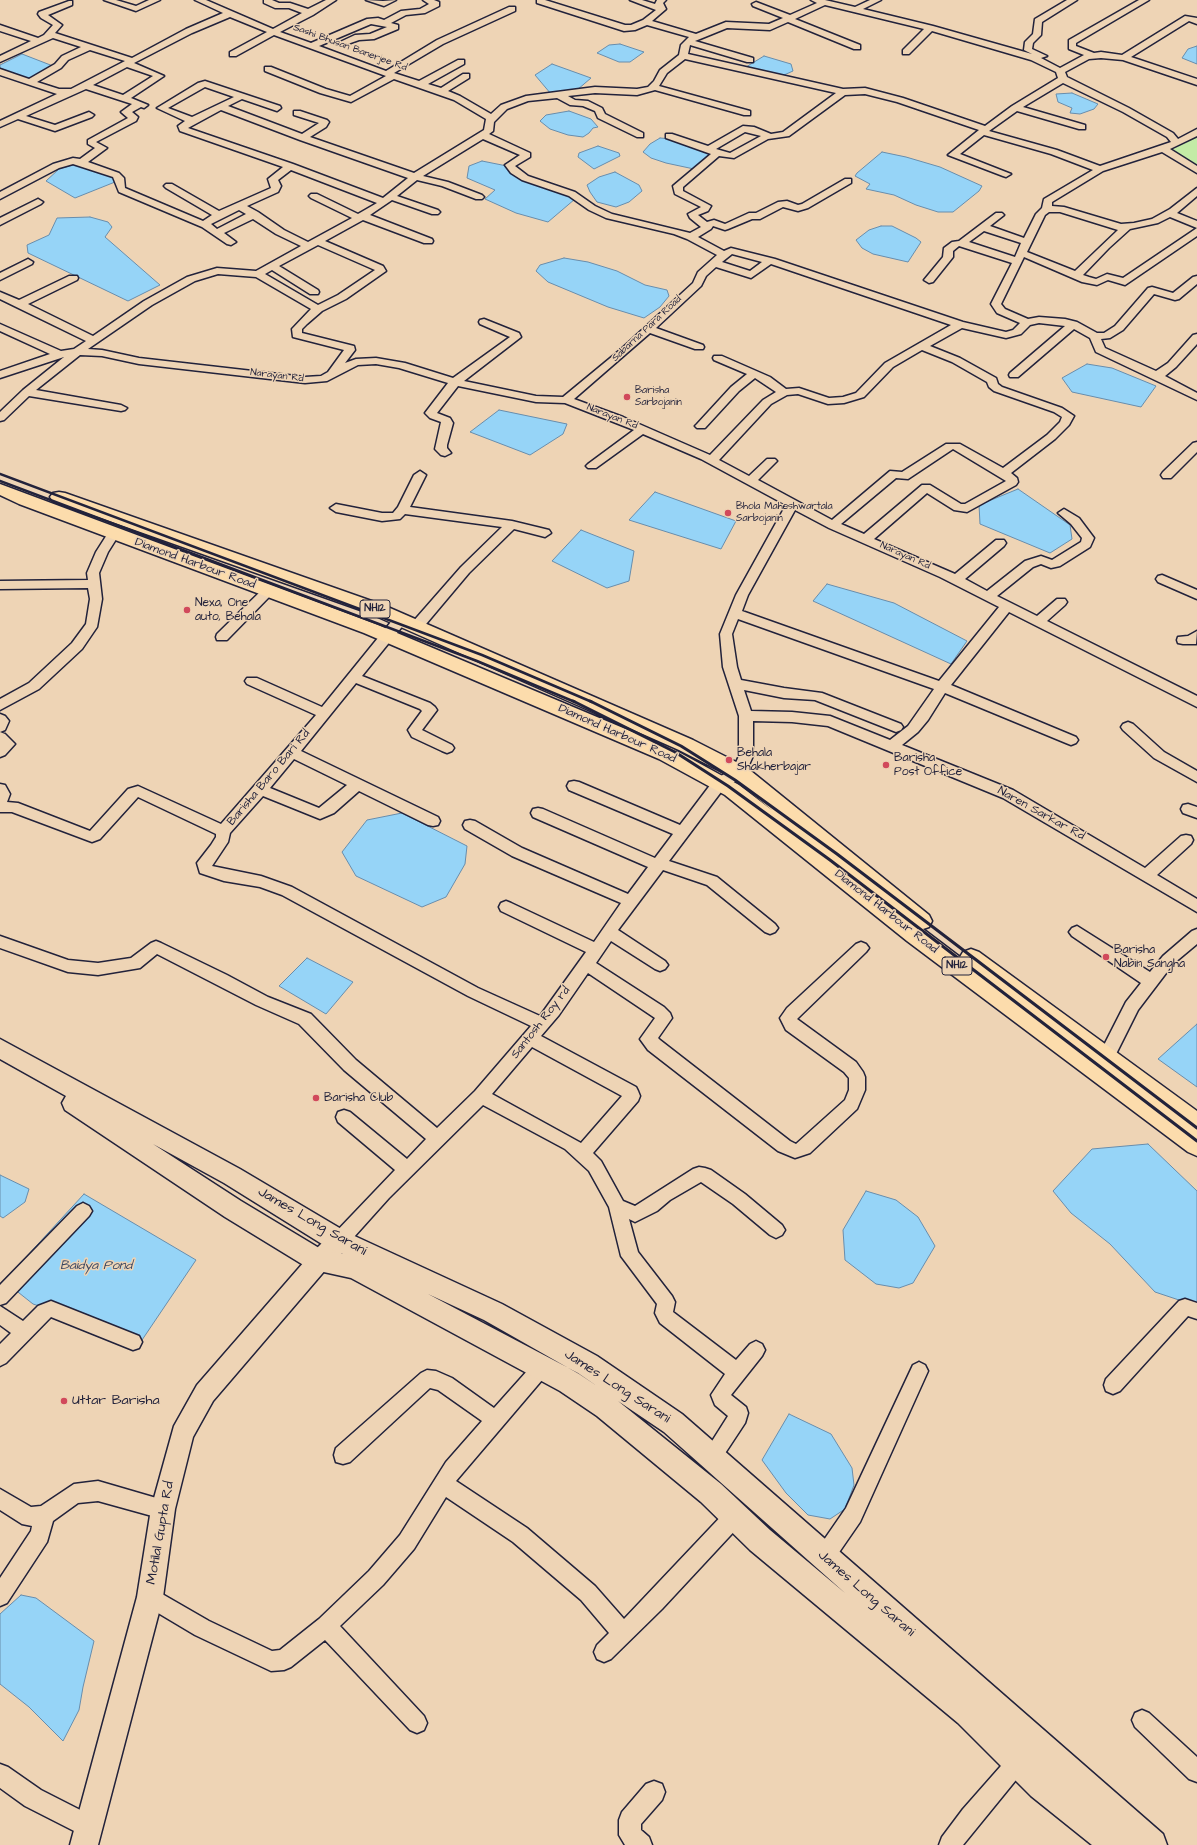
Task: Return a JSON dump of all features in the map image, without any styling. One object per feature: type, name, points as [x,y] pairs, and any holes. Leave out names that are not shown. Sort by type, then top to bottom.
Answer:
[{"type":"highway","name":"Diamond Harbour Road","points":[[0,474],[22,484],[368,606],[686,745],[739,772],[915,935],[1197,1145]]},
{"type":"highway","name":"Diamond Harbour Road","points":[[0,489],[25,500],[386,636],[666,754],[732,790],[923,922],[1197,1125]]},
{"type":"main road","name":"James Long Sarani","points":[[0,1052],[232,1176],[339,1241],[493,1312],[588,1365],[673,1423],[1034,1743],[1152,1845]]},
{"type":"main road","points":[[0,1052],[49,1089],[119,1132],[150,1155],[171,1167],[233,1209],[319,1261],[355,1268],[569,1382],[630,1426],[711,1493],[760,1540],[918,1670],[968,1714],[1042,1785],[1116,1845]]},
{"type":"street","points":[[108,0],[136,9],[156,0]]},
{"type":"street","name":"Sashi Bhusan Banerjee Rd","points":[[199,0],[273,32],[390,75],[442,91],[457,98],[492,119]]},
{"type":"street","points":[[233,54],[329,0]]},
{"type":"street","points":[[370,0],[384,4],[392,0]]},
{"type":"street","points":[[385,23],[404,13],[422,11],[436,5],[427,0]]},
{"type":"street","points":[[634,0],[662,9]]},
{"type":"street","points":[[662,0],[659,3],[662,9]]},
{"type":"street","points":[[855,10],[877,0]]},
{"type":"street","points":[[1072,64],[1028,50],[1029,42],[1036,35],[1038,21],[1073,0]]},
{"type":"street","points":[[1093,56],[1072,46],[1072,42],[1145,0]]},
{"type":"street","points":[[267,1],[278,6],[290,5],[310,12]]},
{"type":"street","points":[[544,1],[624,28],[632,28],[646,22],[662,9]]},
{"type":"street","points":[[258,274],[361,217],[415,177],[483,135],[488,131],[492,119],[504,107],[526,99],[595,90],[637,92],[653,87],[658,82],[663,72],[683,56],[685,46],[688,42],[697,37],[726,26],[770,27],[790,18],[820,1],[930,28],[1034,58],[1061,75],[1170,135],[1177,143]]},
{"type":"street","points":[[48,36],[50,31],[58,25],[42,14],[69,2]]},
{"type":"street","points":[[311,46],[370,21],[407,3]]},
{"type":"street","points":[[756,4],[857,47]]},
{"type":"street","points":[[268,69],[323,91],[351,99],[440,42],[477,27],[512,9]]},
{"type":"street","points":[[0,124],[67,93],[86,86],[189,31],[229,14]]},
{"type":"street","points":[[1124,58],[1188,18],[1197,21]]},
{"type":"street","points":[[325,51],[358,37],[372,37],[395,27],[385,23],[370,21]]},
{"type":"street","points":[[646,22],[697,37]]},
{"type":"street","points":[[0,28],[38,41]]},
{"type":"street","points":[[906,52],[930,28]]},
{"type":"street","points":[[0,59],[48,36],[56,36],[89,46],[160,76],[123,98]]},
{"type":"street","points":[[688,42],[750,60]]},
{"type":"street","points":[[30,82],[58,66],[65,58],[89,46]]},
{"type":"street","points":[[1006,174],[953,155],[1061,75],[1072,64],[1093,56],[1101,55],[1124,58],[1197,82]]},
{"type":"street","points":[[683,56],[843,92],[865,91],[900,100],[984,131],[1054,152],[1100,168]]},
{"type":"street","points":[[421,84],[461,62]]},
{"type":"street","points":[[0,72],[67,93]]},
{"type":"street","points":[[442,91],[466,76]]},
{"type":"street","points":[[160,108],[205,84],[277,108]]},
{"type":"street","points":[[86,86],[139,104],[160,108],[192,120]]},
{"type":"street","points":[[653,87],[747,113]]},
{"type":"street","points":[[707,225],[693,216],[694,214],[705,209],[706,206],[678,192],[677,189],[713,151],[744,129],[751,129],[769,136],[786,134],[843,92]]},
{"type":"street","points":[[559,95],[573,103],[585,103],[599,110],[600,116],[640,135]]},
{"type":"street","points":[[242,96],[192,120],[184,126],[183,130],[387,199],[435,212]]},
{"type":"street","points":[[82,162],[102,148],[92,144],[91,142],[133,119],[133,117],[126,112],[139,104]]},
{"type":"street","points":[[220,106],[302,138],[415,177],[445,184],[479,197]]},
{"type":"street","points":[[1015,108],[1082,127]]},
{"type":"street","points":[[297,114],[324,122],[323,125],[302,138]]},
{"type":"street","points":[[18,116],[58,128],[89,115]]},
{"type":"street","points":[[1047,209],[1047,202],[1079,181],[1090,176],[1100,168],[1163,149],[1197,132]]},
{"type":"street","points":[[483,135],[527,155],[510,165],[514,171],[525,178],[572,194],[592,208],[609,216],[677,232],[690,237],[724,255],[734,251],[769,261],[960,324],[1006,335],[1017,332],[1027,322]]},
{"type":"street","points":[[669,136],[731,156],[769,136]]},
{"type":"street","points":[[1163,149],[1197,170]]},
{"type":"street","points":[[0,196],[56,166],[73,161],[82,162],[116,175],[119,178],[120,187],[122,190],[205,225],[231,242]]},
{"type":"street","points":[[205,225],[209,220],[275,190],[276,186],[274,179],[290,166]]},
{"type":"street","points":[[690,237],[706,229],[707,225],[714,223],[725,227],[752,215],[757,217],[781,204],[787,204],[798,208],[805,206],[848,181]]},
{"type":"street","points":[[169,186],[219,215]]},
{"type":"street","points":[[1195,194],[1169,213],[1155,221],[1127,227],[1120,227],[1061,209],[1047,209],[1041,214],[996,304],[1001,312],[1027,322],[1039,320],[1065,322],[1073,324],[1095,336],[1106,336],[1119,328],[1152,290],[1175,297],[1197,279]]},
{"type":"street","points":[[314,196],[361,217],[428,241]]},
{"type":"street","points":[[0,222],[38,202]]},
{"type":"street","points":[[240,206],[255,214],[280,232],[379,268],[381,271],[342,297],[318,309],[297,329],[297,335],[350,348],[330,375]]},
{"type":"street","points":[[1169,213],[1197,225]]},
{"type":"street","points":[[216,233],[255,214]]},
{"type":"street","points":[[962,243],[999,215]]},
{"type":"street","points":[[983,227],[1026,242]]},
{"type":"street","points":[[1076,276],[1105,246],[1127,227]]},
{"type":"street","points":[[929,280],[948,257],[948,250],[956,244],[962,243],[1052,264],[1076,276],[1093,282],[1107,277],[1127,281],[1197,231]]},
{"type":"street","name":"Sabarna Para Road","points":[[566,400],[698,284],[702,274],[724,255]]},
{"type":"street","points":[[714,263],[751,275],[769,261]]},
{"type":"street","points":[[0,277],[28,262]]},
{"type":"street","points":[[272,266],[314,292]]},
{"type":"street","points":[[1,415],[77,352],[148,303],[191,278],[216,271],[258,274],[318,309]]},
{"type":"street","points":[[19,304],[73,278]]},
{"type":"street","points":[[0,295],[95,341]]},
{"type":"street","points":[[445,453],[441,449],[448,423],[446,420],[434,416],[431,413],[455,382],[516,336],[515,334],[484,322]]},
{"type":"street","points":[[711,461],[767,402],[784,392],[799,392],[828,401],[844,400],[860,395],[889,365],[960,324]]},
{"type":"street","points":[[1014,375],[1073,324]]},
{"type":"street","points":[[0,327],[60,354]]},
{"type":"street","points":[[648,329],[699,347]]},
{"type":"street","points":[[1095,336],[1100,350],[1157,376],[1197,397]]},
{"type":"street","points":[[1157,376],[1172,365],[1197,338]]},
{"type":"street","points":[[921,346],[956,360],[992,380],[993,385],[998,389],[1058,410],[1068,416],[1065,423],[1051,437],[1004,473]]},
{"type":"street","name":"Narayan Rd","points":[[0,375],[60,354],[77,352],[102,353],[140,361],[305,380],[323,379],[356,362],[376,360],[401,365],[455,382],[536,399],[566,400],[642,429],[711,461],[794,503],[833,525],[956,580],[1197,702]]},
{"type":"street","points":[[718,358],[771,381],[784,392]]},
{"type":"street","points":[[701,426],[735,389],[754,374]]},
{"type":"street","points":[[27,392],[120,408]]},
{"type":"street","points":[[592,466],[642,429]]},
{"type":"street","points":[[833,525],[894,474],[904,476],[958,507],[967,508],[1012,482],[1011,478],[1004,473],[953,445],[904,476]]},
{"type":"street","points":[[1167,475],[1197,445]]},
{"type":"street","points":[[752,482],[771,461]]},
{"type":"street","points":[[336,508],[382,517],[396,516],[404,508],[420,475]]},
{"type":"street","points":[[866,539],[926,488]]},
{"type":"street","points":[[719,784],[739,772],[746,756],[746,716],[730,667],[726,634],[742,595],[794,503]]},
{"type":"street","points":[[404,508],[409,512],[512,525],[545,533]]},
{"type":"street","points":[[988,596],[1029,564],[1041,560],[1051,564],[1056,564],[1086,544],[1088,538],[1075,522],[1064,513]]},
{"type":"street","name":"Barisha Baro Bari Rd","points":[[0,807],[13,807],[92,837],[133,793],[138,791],[223,832],[292,752],[386,636],[408,623],[512,525]]},
{"type":"street","points":[[0,705],[34,686],[77,646],[92,624],[96,599],[93,574],[102,552],[114,533]]},
{"type":"street","points":[[956,580],[1000,543]]},
{"type":"street","points":[[1162,579],[1197,595]]},
{"type":"street","points":[[0,585],[94,584]]},
{"type":"street","points":[[222,637],[268,591]]},
{"type":"street","points":[[1038,621],[1062,602]]},
{"type":"street","points":[[892,746],[913,729],[928,711],[942,687],[1007,606]]},
{"type":"street","points":[[734,613],[942,687],[1071,740]]},
{"type":"street","points":[[353,677],[425,706],[430,710],[415,730],[417,734],[447,748]]},
{"type":"street","points":[[252,681],[324,713]]},
{"type":"street","points":[[736,684],[784,693],[817,696],[896,727]]},
{"type":"street","name":"Naren Sarkar Rd","points":[[746,716],[792,717],[830,721],[1008,794],[1197,906]]},
{"type":"street","points":[[0,719],[2,721],[0,727]]},
{"type":"street","points":[[1128,727],[1159,755],[1197,777]]},
{"type":"street","points":[[0,737],[8,744],[0,752]]},
{"type":"street","points":[[292,752],[433,821]]},
{"type":"street","points":[[259,789],[320,814],[330,809],[357,784]]},
{"type":"street","name":"Santosh Roy rd","points":[[339,1241],[383,1193],[482,1096],[542,1024],[658,864],[719,784]]},
{"type":"street","points":[[574,786],[682,832]]},
{"type":"street","points":[[0,789],[2,794],[0,802]]},
{"type":"street","points":[[538,813],[658,864],[712,881],[770,928]]},
{"type":"street","points":[[470,825],[517,852],[631,901]]},
{"type":"street","points":[[223,832],[222,838],[216,849],[204,863],[205,869],[261,882],[287,891],[345,921],[473,992],[542,1024]]},
{"type":"street","points":[[1146,875],[1186,840]]},
{"type":"street","points":[[506,908],[596,950]]},
{"type":"street","points":[[609,932],[660,965]]},
{"type":"street","points":[[1077,932],[1151,982]]},
{"type":"street","points":[[1106,1057],[1132,1006],[1168,960],[1197,935]]},
{"type":"street","points":[[0,942],[68,966],[98,969],[135,964],[156,947],[222,979],[262,1002],[305,1019],[350,1065],[438,1138]]},
{"type":"street","points":[[586,964],[658,1011],[664,1018],[648,1039],[784,1146],[795,1151],[804,1148],[851,1104],[857,1090],[856,1077],[850,1067],[792,1026],[788,1018],[861,948]]},
{"type":"street","points":[[530,1038],[630,1092],[632,1096],[582,1154]]},
{"type":"street","points":[[482,1096],[571,1144],[595,1166],[617,1206],[630,1256],[666,1302],[664,1313],[666,1317],[737,1372]]},
{"type":"street","points":[[344,1117],[408,1170]]},
{"type":"street","points":[[617,1206],[635,1214],[651,1206],[664,1195],[699,1174],[705,1175],[739,1199],[776,1230]]},
{"type":"street","points":[[0,1297],[83,1212]]},
{"type":"street","name":"Motilal Gupta Rd","points":[[86,1835],[150,1597],[163,1509],[182,1434],[205,1393],[319,1261],[339,1241]]},
{"type":"street","points":[[1114,1385],[1185,1307],[1197,1311]]},
{"type":"street","points":[[0,1357],[44,1312],[51,1309],[133,1342]]},
{"type":"street","points":[[0,1314],[24,1332]]},
{"type":"street","points":[[710,1457],[738,1417],[739,1413],[722,1399],[720,1395],[756,1350]]},
{"type":"street","points":[[150,1597],[202,1628],[271,1661],[284,1660],[326,1626],[376,1578],[407,1542],[453,1469],[495,1419],[542,1367]]},
{"type":"street","points":[[824,1557],[853,1516],[919,1371]]},
{"type":"street","points":[[343,1455],[427,1379],[436,1380],[445,1384],[495,1419]]},
{"type":"street","points":[[444,1484],[520,1535],[588,1593],[623,1634]]},
{"type":"street","points":[[0,1499],[29,1517],[45,1515],[74,1494],[98,1490],[163,1509]]},
{"type":"street","points":[[0,1596],[40,1535],[45,1515]]},
{"type":"street","points":[[604,1652],[655,1602],[735,1516]]},
{"type":"street","points":[[326,1626],[416,1723]]},
{"type":"street","points":[[1142,1720],[1197,1771]]},
{"type":"street","points":[[950,1845],[971,1817],[1034,1743]]},
{"type":"street","points":[[0,1775],[86,1835]]},
{"type":"street","points":[[641,1845],[630,1835],[630,1820],[654,1792]]},
{"type":"green space","points":[[1197,136],[1197,166],[1170,152],[1171,150]]},
{"type":"water","points":[[620,44],[644,52],[630,62],[619,62],[597,53],[609,45]]},
{"type":"water","points":[[1197,46],[1197,64],[1182,58],[1188,49]]},
{"type":"water","points":[[22,54],[53,66],[30,80],[0,68],[0,65]]},
{"type":"water","points":[[764,56],[791,64],[793,71],[784,75],[757,71],[746,67]]},
{"type":"water","points":[[552,64],[591,78],[577,90],[551,94],[535,75]]},
{"type":"water","points":[[1072,93],[1098,104],[1094,109],[1080,114],[1070,113],[1072,108],[1058,102],[1056,94]]},
{"type":"water","points":[[569,111],[591,119],[598,127],[593,128],[583,137],[568,135],[550,129],[540,121],[546,115]]},
{"type":"water","points":[[660,138],[674,139],[713,151],[694,169],[666,163],[651,158],[643,152],[650,144]]},
{"type":"water","points":[[598,146],[619,153],[620,156],[594,169],[578,157],[579,153]]},
{"type":"water","points":[[882,152],[940,167],[982,186],[979,191],[953,212],[938,212],[916,205],[894,195],[866,189],[870,184],[855,176]]},
{"type":"water","points":[[482,161],[507,166],[528,180],[565,193],[575,199],[548,222],[516,213],[485,199],[495,190],[467,178],[469,166]]},
{"type":"water","points":[[76,164],[120,180],[75,198],[46,181],[59,169]]},
{"type":"water","points":[[615,172],[639,185],[642,191],[629,202],[616,207],[597,202],[587,185],[599,177]]},
{"type":"water","points":[[90,217],[108,222],[112,227],[105,237],[160,285],[128,301],[28,253],[27,245],[49,235],[57,218]]},
{"type":"water","points":[[881,226],[892,226],[921,242],[908,262],[873,254],[862,248],[856,240],[869,230]]},
{"type":"water","points":[[564,258],[588,262],[617,271],[645,285],[667,290],[669,296],[660,307],[644,318],[608,307],[548,282],[536,271],[540,265]]},
{"type":"water","points":[[1087,364],[1112,368],[1156,386],[1141,407],[1072,392],[1062,378]]},
{"type":"water","points":[[499,410],[567,424],[563,434],[530,455],[470,432]]},
{"type":"water","points":[[1018,489],[1070,525],[1072,539],[1050,553],[980,524],[979,505]]},
{"type":"water","points":[[655,492],[736,521],[721,549],[629,520]]},
{"type":"water","points":[[581,530],[634,551],[629,581],[607,588],[552,561]]},
{"type":"water","points":[[827,584],[894,603],[967,641],[951,664],[813,601]]},
{"type":"water","points":[[402,813],[467,846],[465,864],[446,897],[422,907],[356,876],[342,852],[367,820]]},
{"type":"water","points":[[307,958],[353,982],[326,1014],[279,986]]},
{"type":"water","points":[[1197,1024],[1197,1087],[1158,1059]]},
{"type":"water","points":[[1148,1144],[1197,1191],[1197,1306],[1155,1292],[1110,1244],[1071,1213],[1053,1191],[1092,1149]]},
{"type":"water","points":[[0,1175],[29,1189],[25,1202],[3,1218],[0,1216]]},
{"type":"water","points":[[866,1191],[896,1200],[918,1217],[935,1246],[913,1283],[899,1288],[876,1284],[845,1260],[843,1230]]},
{"type":"water","name":"Baidya Pond","points":[[84,1194],[196,1260],[142,1340],[33,1304],[4,1281]]},
{"type":"water","points":[[789,1414],[831,1434],[852,1468],[854,1485],[845,1509],[830,1519],[808,1515],[786,1493],[762,1460]]},
{"type":"water","points":[[21,1595],[36,1598],[94,1641],[79,1710],[63,1741],[29,1707],[0,1684],[0,1614]]},
{"type":"railway","points":[[0,474],[482,655],[592,702]]},
{"type":"railway","points":[[0,481],[477,661],[575,702]]},
{"type":"railway","points":[[590,701],[681,746],[735,780],[837,854],[1197,1128]]},
{"type":"railway","points":[[575,702],[675,752],[728,786],[830,860],[1197,1141]]},
{"type":"place","name":"Barisha Sarbojanin","points":[[627,397]]},
{"type":"place","name":"Bhola Maheshwartala Sarbojanin","points":[[728,513]]},
{"type":"place","name":"Nexa, One auto, Behala","points":[[187,610]]},
{"type":"place","name":"Behala Shakherbajar","points":[[729,760]]},
{"type":"place","name":"Barisha Post Office","points":[[886,765]]},
{"type":"place","name":"Barisha Nabin Sangha","points":[[1106,957]]},
{"type":"place","name":"Barisha Club","points":[[316,1098]]},
{"type":"place","name":"Uttar Barisha","points":[[64,1401]]}]
